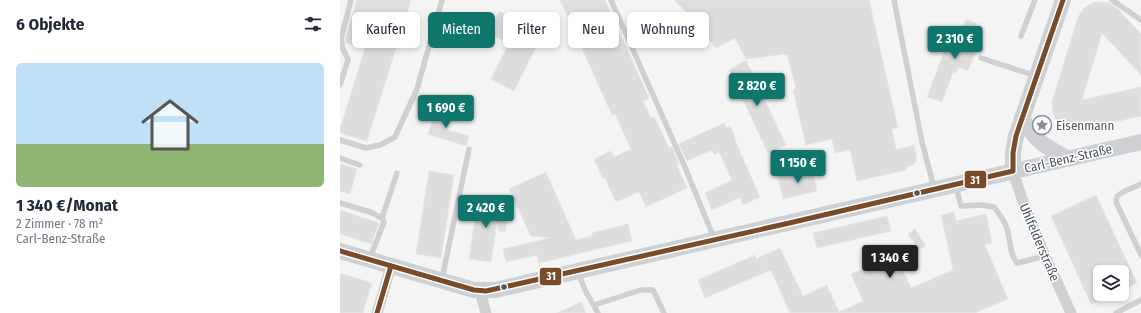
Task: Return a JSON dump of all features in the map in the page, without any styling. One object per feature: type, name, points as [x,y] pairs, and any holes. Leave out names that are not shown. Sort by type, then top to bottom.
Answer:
[{"type":"main road","points":[[1013,171],[1013,153],[1016,136],[1063,0]]},
{"type":"main road","points":[[1022,118],[1032,134],[1041,143],[1047,148],[1068,158]]},
{"type":"main road","name":"Carl-Benz-Straße","points":[[480,291],[495,290],[1141,142]]},
{"type":"main road","points":[[340,251],[480,291]]},
{"type":"street","name":"Uhlfelderstraße","points":[[1013,171],[1021,196],[1045,256],[1071,313]]},
{"type":"street","points":[[377,313],[391,266]]},
{"type":"street","points":[[480,291],[486,313]]},
{"type":"lane","points":[[340,85],[348,60],[343,49],[341,39],[351,0]]},
{"type":"lane","points":[[340,140],[366,148],[380,145],[395,137],[417,88],[442,0]]},
{"type":"lane","points":[[611,0],[684,165],[715,240]]},
{"type":"lane","points":[[894,0],[922,142],[934,189]]},
{"type":"lane","points":[[1021,36],[1035,0]]},
{"type":"lane","points":[[1112,0],[1141,20]]},
{"type":"lane","points":[[981,58],[1036,76]]},
{"type":"lane","points":[[441,281],[469,149]]},
{"type":"lane","points":[[340,158],[360,165]]},
{"type":"lane","points":[[369,260],[384,222],[382,218],[397,173]]},
{"type":"lane","points":[[955,184],[960,206],[982,205],[994,207],[1007,227],[1012,254],[1017,263],[1045,256]]},
{"type":"lane","points":[[1141,184],[1117,196],[1116,202],[1141,256]]},
{"type":"lane","points":[[340,203],[370,212],[382,218]]},
{"type":"lane","points":[[577,270],[585,290],[598,313]]},
{"type":"lane","points":[[594,305],[641,290],[653,290],[664,313]]},
{"type":"lane","points":[[1116,313],[1141,300]]},
{"type":"building","points":[[357,0],[411,0],[407,12],[353,12]]},
{"type":"building","points":[[560,0],[605,0],[610,12],[568,12],[568,18]]},
{"type":"building","points":[[674,0],[869,0],[898,128],[892,129],[896,150],[914,145],[917,158],[914,164],[906,168],[906,170],[857,181],[850,150],[835,153],[832,139],[806,145],[793,90],[796,89],[787,54],[746,59],[735,38],[716,48],[709,39],[709,12],[686,12]]},
{"type":"building","points":[[1094,2],[1109,3],[1119,10],[1141,34],[1141,75],[1102,33],[1082,100],[1141,87],[1141,116],[1080,130],[1072,130],[1064,127],[1056,120],[1052,102],[1078,17],[1084,8]]},
{"type":"building","points":[[499,11],[503,13],[503,40],[495,36],[495,19]]},
{"type":"building","points":[[352,16],[352,45],[346,43],[345,39]]},
{"type":"building","points":[[966,19],[977,24],[974,32],[979,34],[977,40],[980,41],[968,71],[958,67],[956,73],[953,72],[942,102],[927,97],[947,44],[955,47]]},
{"type":"building","points":[[619,31],[649,98],[643,101],[651,118],[654,116],[669,148],[672,147],[679,165],[677,166],[687,188],[646,207],[639,192],[616,202],[594,159],[611,151],[614,157],[631,149],[615,114],[612,115],[582,48],[619,48]]},
{"type":"building","points":[[365,48],[396,48],[367,141],[340,133]]},
{"type":"building","points":[[506,48],[536,48],[514,91],[491,79]]},
{"type":"building","points":[[746,60],[786,145],[768,153],[729,70]]},
{"type":"building","points":[[436,109],[452,115],[447,130],[469,136],[466,146],[428,134]]},
{"type":"building","points":[[724,123],[726,128],[730,126],[760,197],[743,205],[740,197],[712,210],[705,193],[732,180],[719,152],[714,155],[712,150],[687,161],[679,144]]},
{"type":"building","points":[[340,164],[357,169],[350,194],[340,191]]},
{"type":"building","points":[[812,168],[817,191],[783,199],[778,176]]},
{"type":"building","points":[[429,171],[454,175],[441,258],[416,254]]},
{"type":"building","points":[[546,172],[576,240],[592,236],[592,233],[628,224],[632,241],[539,263],[537,255],[506,262],[503,249],[550,238],[531,236],[509,189]]},
{"type":"building","points":[[1096,195],[1129,265],[1093,265],[1093,301],[1098,301],[1091,304],[1051,216]]},
{"type":"building","points":[[478,196],[500,199],[497,220],[507,221],[505,232],[499,231],[497,223],[491,262],[469,259]]},
{"type":"building","points":[[340,210],[379,223],[371,244],[340,234]]},
{"type":"building","points":[[954,212],[956,221],[986,214],[992,243],[985,245],[1008,299],[975,313],[790,313],[771,270],[705,298],[698,280],[755,255],[756,259],[780,248],[803,296],[827,285],[839,312],[863,301],[851,274],[896,254],[911,288],[953,270],[941,215]]},
{"type":"building","points":[[887,216],[891,231],[817,248],[813,233]]},
{"type":"building","points":[[915,229],[926,246],[919,250],[908,234]]},
{"type":"building","points":[[1129,266],[1137,283],[1129,287]]},
{"type":"building","points":[[340,273],[372,283],[363,313],[340,313]]},
{"type":"building","points":[[581,302],[586,313],[557,313]]},
{"type":"transit line","name":"31","points":[[340,251],[474,290],[486,291],[1013,171],[1013,153],[1016,136],[1063,0]]},
{"type":"transit line","name":"31","points":[[377,313],[391,266]]},
{"type":"place","name":"Eisenmann","points":[[1042,125]]}]
